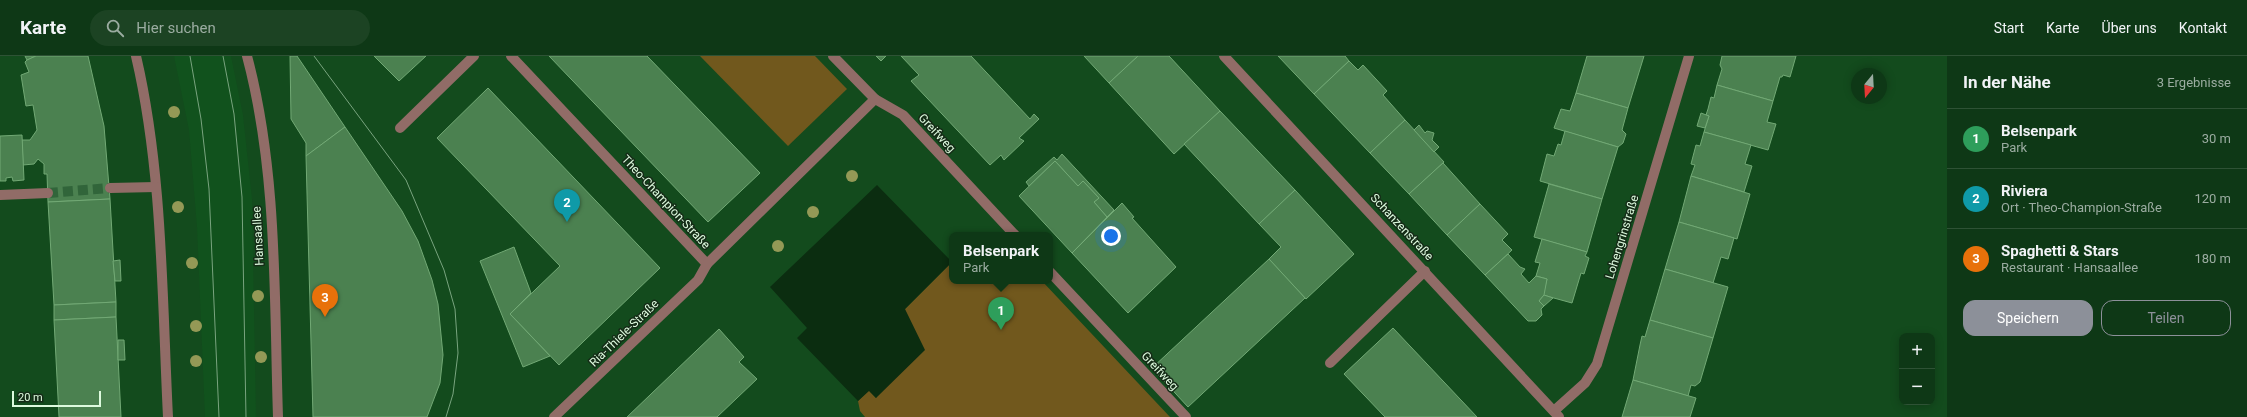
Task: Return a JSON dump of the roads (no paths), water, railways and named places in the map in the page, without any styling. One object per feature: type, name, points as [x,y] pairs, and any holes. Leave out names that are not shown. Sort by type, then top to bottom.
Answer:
[{"type":"street","points":[[136,56],[144,90],[156,187],[168,417]]},
{"type":"street","name":"Hansaallee","points":[[247,56],[262,132],[268,189],[278,417]]},
{"type":"street","points":[[400,128],[474,56]]},
{"type":"street","name":"Theo-Champion-Straße","points":[[511,56],[707,264],[875,99]]},
{"type":"street","name":"Greifweg","points":[[833,56],[875,99],[903,115],[1012,232]]},
{"type":"street","name":"Schanzenstraße","points":[[1224,56],[1557,414]]},
{"type":"street","name":"Lohengrinstraße","points":[[1557,414],[1585,383],[1597,364],[1689,56]]},
{"type":"street","points":[[110,188],[156,187]]},
{"type":"street","points":[[0,195],[48,193]]},
{"type":"street","name":"Ria-Thiele-Straße","points":[[554,417],[698,280],[707,264]]},
{"type":"street","points":[[1330,363],[1425,271]]},
{"type":"street","name":"Greifweg","points":[[1053,275],[1186,417]]},
{"type":"tunnel","points":[[48,193],[110,188]]},
{"type":"tram line","points":[[190,56],[201,119],[209,189],[219,417]]},
{"type":"tram line","points":[[223,56],[234,114],[242,197],[246,417]]},
{"type":"tram line","points":[[314,56],[406,180],[444,270],[455,309],[458,353],[453,394],[446,417]]},
{"type":"place","name":"Riviera","points":[[567,222]]},
{"type":"place","name":"Spaghetti & Stars","points":[[325,317]]},
{"type":"place","name":"Belsenpark","points":[[1001,330]]}]
